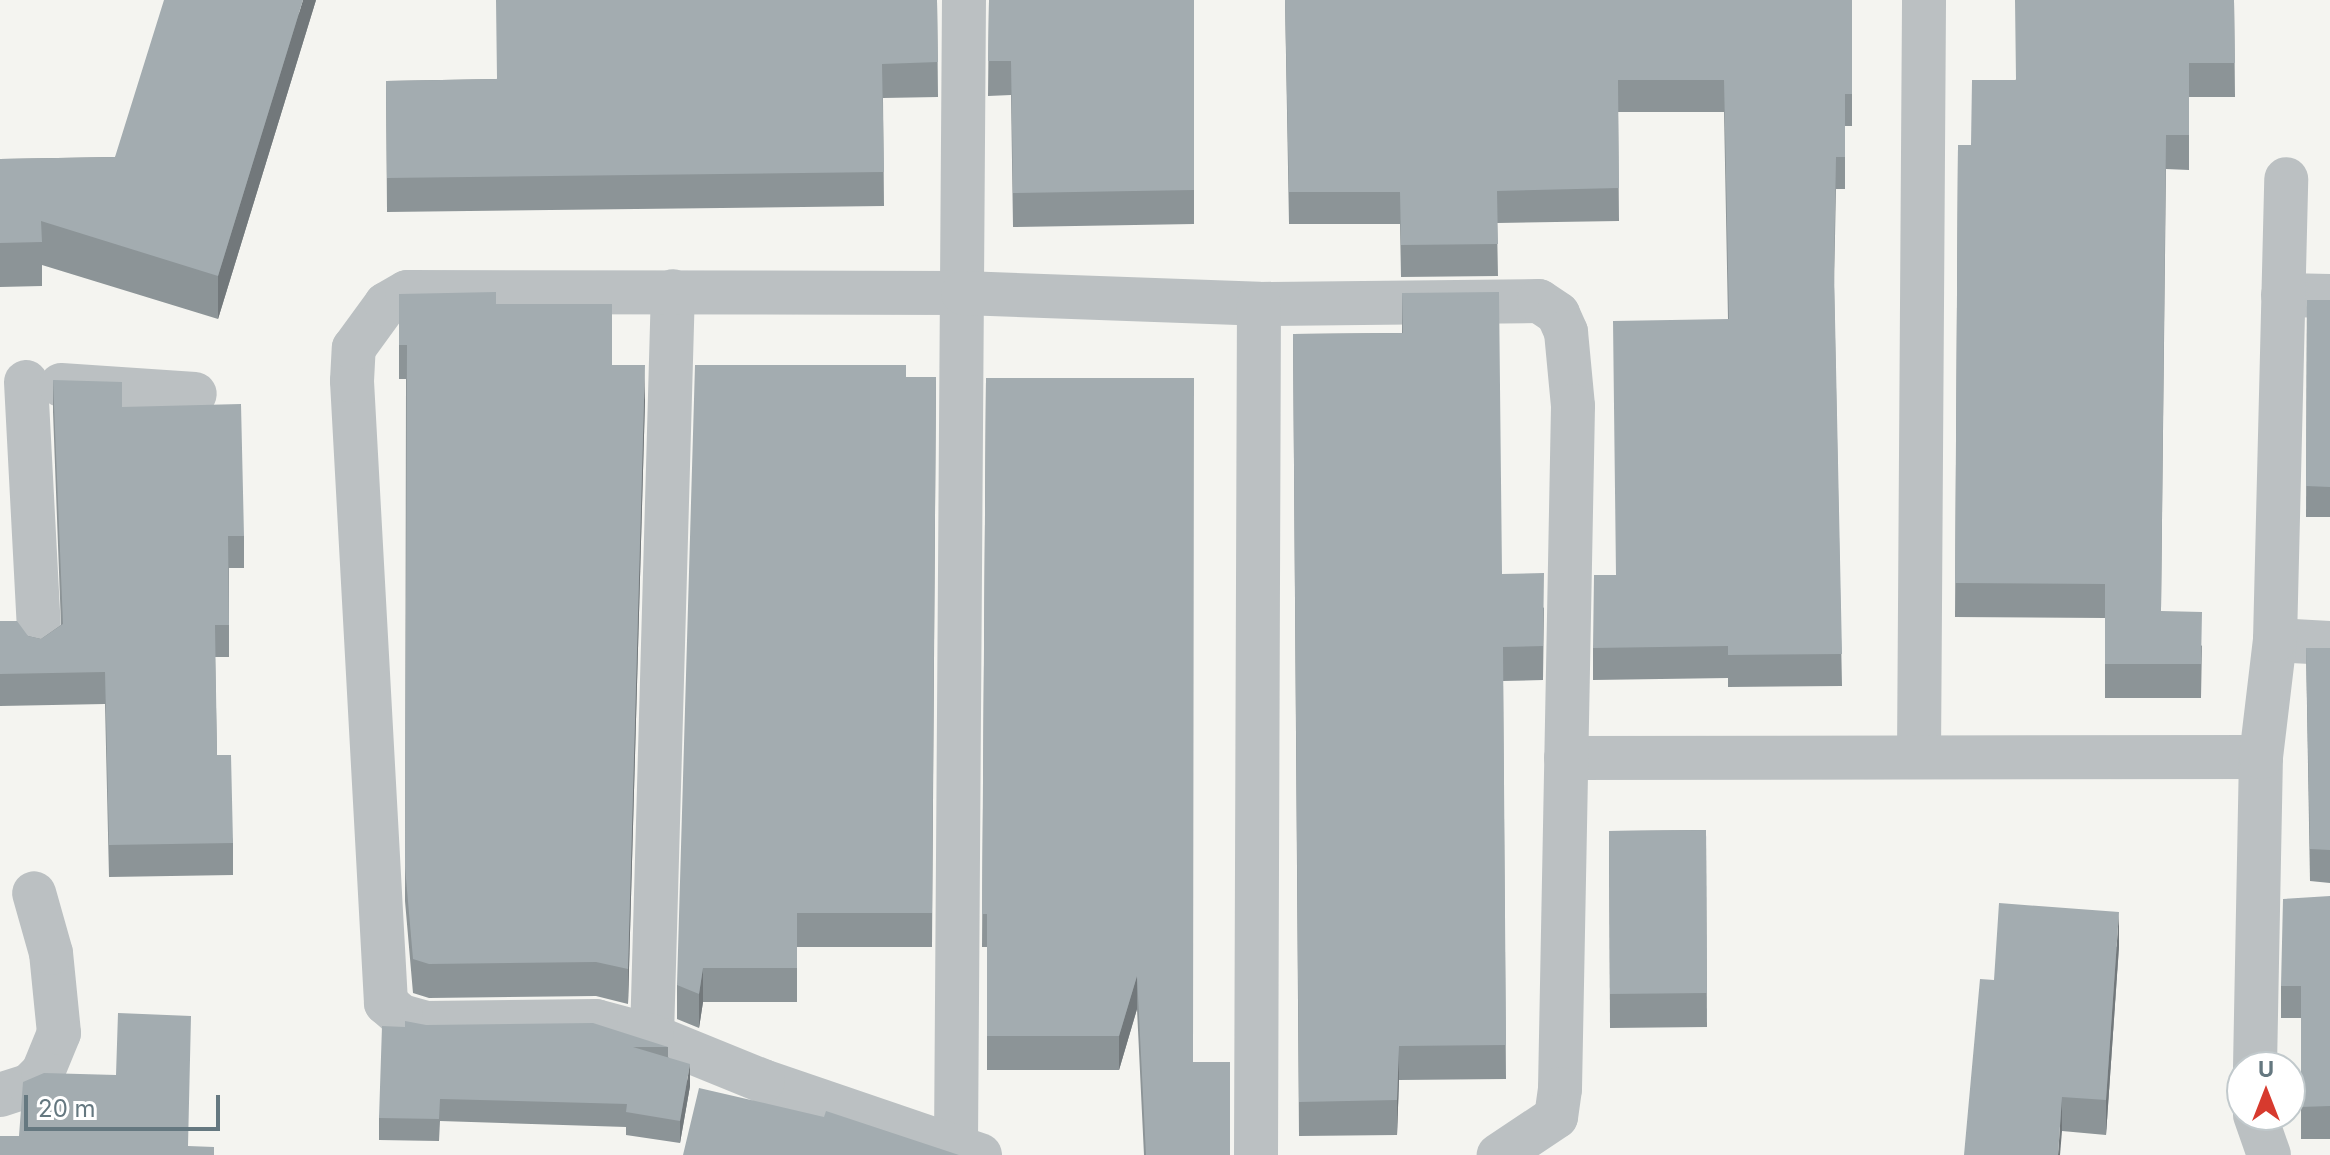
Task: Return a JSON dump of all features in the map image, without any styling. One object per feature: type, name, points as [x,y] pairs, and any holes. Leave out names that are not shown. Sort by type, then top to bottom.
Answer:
[{"type":"street","points":[[964,0],[963,293],[968,1150],[763,1081],[652,1036],[596,1021],[426,1023],[401,1016],[386,1003],[352,381],[354,348],[370,320],[407,292],[963,293],[1259,304],[1539,301],[1558,314],[1566,332],[1573,406],[1558,1108],[1548,1124],[1499,1155]]},
{"type":"street","points":[[1919,757],[1924,0]]},
{"type":"street","points":[[2255,1051],[2261,757],[2275,640],[2286,179]]},
{"type":"street","points":[[652,1036],[673,291]]},
{"type":"street","points":[[2283,295],[2330,296]]},
{"type":"street","points":[[1256,1155],[1259,304]]},
{"type":"street","points":[[40,646],[13,382],[195,394]]},
{"type":"street","points":[[2275,640],[2330,643]]},
{"type":"street","points":[[1566,758],[2261,757]]},
{"type":"street","points":[[0,1095],[30,1085],[43,1072],[59,1033],[51,953],[34,893]]},
{"type":"street","points":[[2256,906],[2300,906]]},
{"type":"street","points":[[2261,1131],[2269,1155]]},
{"type":"building","points":[[164,0],[303,0],[218,276],[41,221],[42,242],[0,243],[0,159],[115,157]]},
{"type":"building","points":[[496,0],[937,0],[938,62],[882,64],[884,172],[387,178],[386,81],[497,79]]},
{"type":"building","points":[[989,0],[1194,0],[1194,190],[1013,193],[1011,61],[988,61]]},
{"type":"building","points":[[1285,0],[1852,0],[1852,94],[1845,94],[1845,157],[1836,157],[1834,270],[1842,654],[1728,655],[1728,646],[1593,648],[1594,575],[1616,575],[1613,321],[1729,319],[1724,80],[1618,80],[1619,188],[1497,191],[1498,244],[1401,245],[1400,192],[1289,192]]},
{"type":"building","points":[[2015,0],[2234,0],[2235,63],[2189,63],[2189,135],[2166,135],[2161,611],[2202,612],[2201,664],[2105,664],[2105,584],[1955,583],[1958,145],[1971,145],[1972,80],[2016,80]]},
{"type":"building","points":[[496,292],[496,304],[612,304],[612,365],[645,365],[628,969],[596,962],[429,964],[413,959],[405,867],[407,345],[399,345],[399,294]]},
{"type":"building","points":[[1499,292],[1502,574],[1544,573],[1543,646],[1503,647],[1506,1045],[1399,1046],[1397,1100],[1299,1102],[1293,334],[1403,333],[1402,293]]},
{"type":"building","points":[[2307,300],[2330,300],[2330,487],[2306,486]]},
{"type":"building","points":[[695,365],[906,365],[906,377],[936,377],[932,913],[797,913],[797,968],[703,968],[699,994],[677,985]]},
{"type":"building","points":[[986,378],[1194,378],[1193,1062],[1230,1062],[1230,1155],[1146,1155],[1137,976],[1119,1036],[987,1036],[987,914],[982,914]]},
{"type":"building","points":[[53,380],[122,382],[122,407],[241,404],[244,536],[228,536],[229,625],[215,625],[217,755],[231,755],[233,843],[109,845],[105,672],[0,674],[0,621],[17,621],[28,636],[41,639],[63,624]]},
{"type":"building","points":[[2306,648],[2330,648],[2330,850],[2310,849]]},
{"type":"building","points":[[1706,830],[1707,993],[1610,994],[1609,831]]},
{"type":"building","points":[[2330,896],[2330,1106],[2306,1107],[2306,1051],[2301,1051],[2301,986],[2281,986],[2283,899]]},
{"type":"building","points":[[1999,903],[2119,912],[2106,1100],[2062,1097],[2058,1155],[1964,1155],[1980,979],[1994,980]]},
{"type":"building","points":[[118,1013],[191,1016],[188,1146],[214,1147],[214,1155],[0,1155],[0,1136],[19,1136],[23,1082],[44,1073],[116,1075]]},
{"type":"building","points":[[405,1021],[426,1025],[593,1023],[668,1047],[633,1047],[690,1064],[680,1121],[626,1112],[627,1104],[440,1099],[439,1119],[379,1118],[382,1026],[405,1027]]},
{"type":"building","points":[[699,1088],[824,1117],[826,1111],[959,1155],[683,1155]]}]
